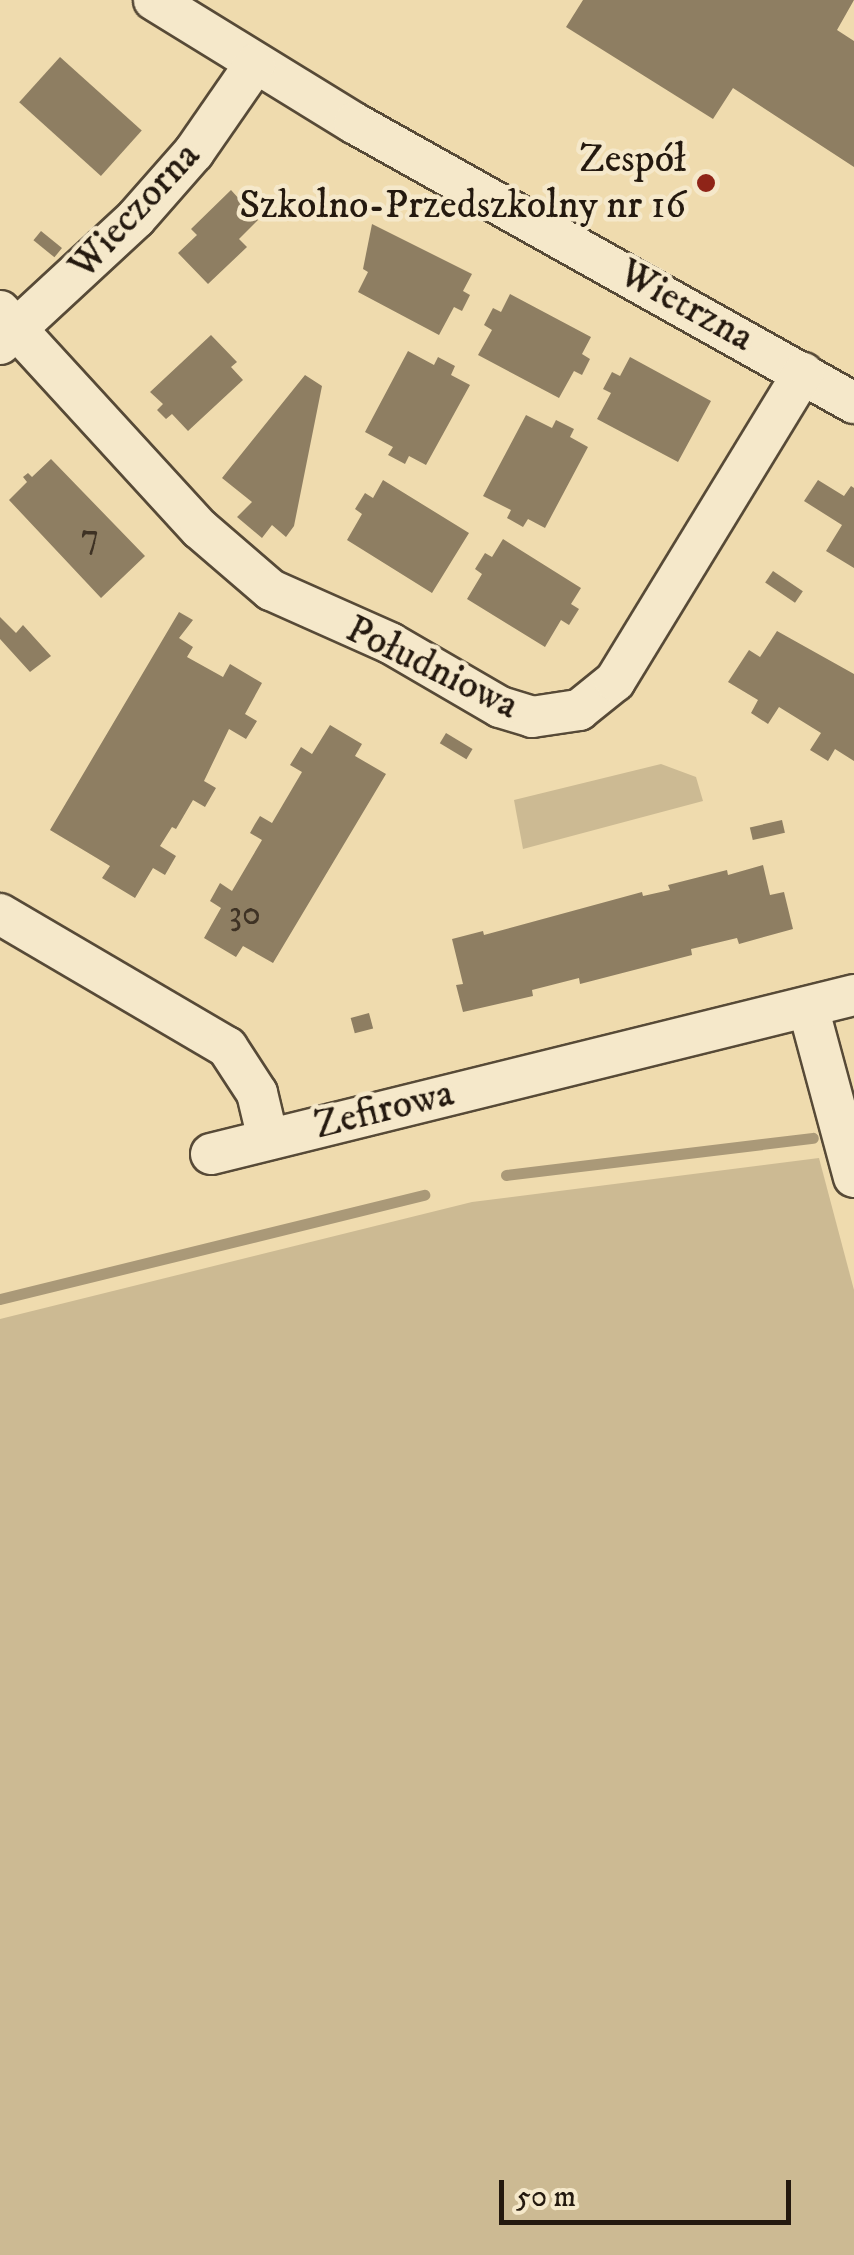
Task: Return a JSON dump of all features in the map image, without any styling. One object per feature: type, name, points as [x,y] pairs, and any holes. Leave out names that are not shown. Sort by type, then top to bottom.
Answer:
[{"type":"street","name":"Wietrzna","points":[[154,0],[256,64],[854,403]]},
{"type":"street","name":"Wieczorna","points":[[6,329],[148,205],[194,152],[256,64]]},
{"type":"street","name":"Południowa","points":[[6,329],[200,529],[271,590],[390,644],[500,707],[532,718],[579,710],[615,681],[804,373]]},
{"type":"street","name":"Zefirowa","points":[[0,914],[227,1048],[256,1093],[268,1139],[854,995]]},
{"type":"street","points":[[808,1006],[854,1177]]},
{"type":"street","points":[[210,1154],[268,1139]]},
{"type":"shaded area","points":[[661,764],[696,777],[703,801],[523,849],[514,800]]},
{"type":"shaded area","points":[[819,1158],[854,1290],[854,2255],[0,2255],[0,1319],[472,1202]]},
{"type":"building","points":[[583,0],[854,0],[837,30],[854,41],[854,167],[733,88],[713,119],[566,27]]},
{"type":"building","points":[[60,57],[142,131],[101,176],[19,102]]},
{"type":"building","points":[[231,190],[258,220],[239,239],[247,247],[208,284],[178,253],[197,235],[191,229]]},
{"type":"building","points":[[372,224],[472,274],[463,291],[470,295],[462,311],[454,307],[439,335],[358,292],[368,272],[363,269]]},
{"type":"building","points":[[41,231],[62,248],[54,257],[33,240]]},
{"type":"building","points":[[510,294],[591,337],[582,354],[590,359],[582,375],[574,371],[559,398],[478,355],[492,330],[484,325],[493,308],[501,312]]},
{"type":"building","points":[[211,335],[237,362],[231,367],[243,380],[188,431],[172,414],[166,419],[157,410],[163,404],[150,392]]},
{"type":"building","points":[[408,351],[434,365],[438,357],[455,366],[451,375],[470,385],[426,465],[409,456],[405,464],[388,455],[393,447],[365,432]]},
{"type":"building","points":[[630,357],[711,401],[678,462],[597,419],[611,393],[603,389],[612,372],[620,376]]},
{"type":"building","points":[[305,375],[322,386],[294,526],[286,537],[272,525],[262,538],[237,517],[252,502],[222,478]]},
{"type":"building","points":[[526,415],[552,428],[556,420],[574,429],[570,437],[588,447],[545,528],[528,519],[523,527],[507,518],[511,510],[483,496]]},
{"type":"building","points":[[51,459],[145,556],[101,598],[9,500],[27,482],[23,477],[28,473],[32,477]]},
{"type":"building","points":[[383,480],[469,533],[432,593],[347,540],[362,514],[355,509],[365,493],[373,498]]},
{"type":"building","points":[[818,480],[844,496],[851,486],[854,488],[854,568],[826,551],[842,525],[804,501]]},
{"type":"building","points":[[503,539],[581,588],[571,604],[579,609],[569,625],[561,620],[545,647],[467,599],[482,574],[475,569],[485,553],[492,557]]},
{"type":"building","points":[[773,571],[803,591],[795,603],[765,583]]},
{"type":"building","points":[[179,612],[193,620],[179,638],[193,647],[187,657],[223,677],[230,664],[262,683],[245,714],[257,721],[246,739],[229,729],[204,781],[216,788],[205,807],[193,800],[176,829],[172,827],[160,846],[176,856],[165,875],[153,868],[135,898],[102,878],[110,866],[50,830]]},
{"type":"building","points":[[0,617],[16,633],[23,625],[51,656],[30,672],[0,639]]},
{"type":"building","points":[[777,631],[854,674],[854,761],[835,749],[828,761],[810,750],[821,733],[779,707],[768,724],[751,713],[758,700],[728,682],[749,650],[760,657]]},
{"type":"building","points":[[330,725],[362,744],[355,756],[386,774],[273,963],[243,946],[236,957],[204,938],[221,908],[210,901],[220,883],[232,891],[262,840],[250,833],[255,824],[260,816],[272,823],[302,772],[290,765],[301,747],[312,754]]},
{"type":"building","points":[[446,733],[473,749],[466,759],[440,743]]},
{"type":"building","points":[[782,820],[785,833],[753,840],[750,827]]},
{"type":"building","points":[[763,865],[770,895],[784,892],[793,929],[739,944],[737,938],[691,949],[692,955],[580,984],[579,978],[532,990],[533,996],[463,1012],[456,985],[463,984],[452,939],[483,931],[484,935],[642,892],[643,896],[670,890],[668,885],[727,870],[728,875]]},
{"type":"building","points":[[369,1013],[373,1028],[355,1033],[351,1018]]},
{"type":"waterway","points":[[506,1175],[813,1138]]},
{"type":"waterway","points":[[0,1299],[424,1195]]},
{"type":"place","name":"Zespół Szkolno-Przedszkolny nr 16","points":[[706,183]]}]
